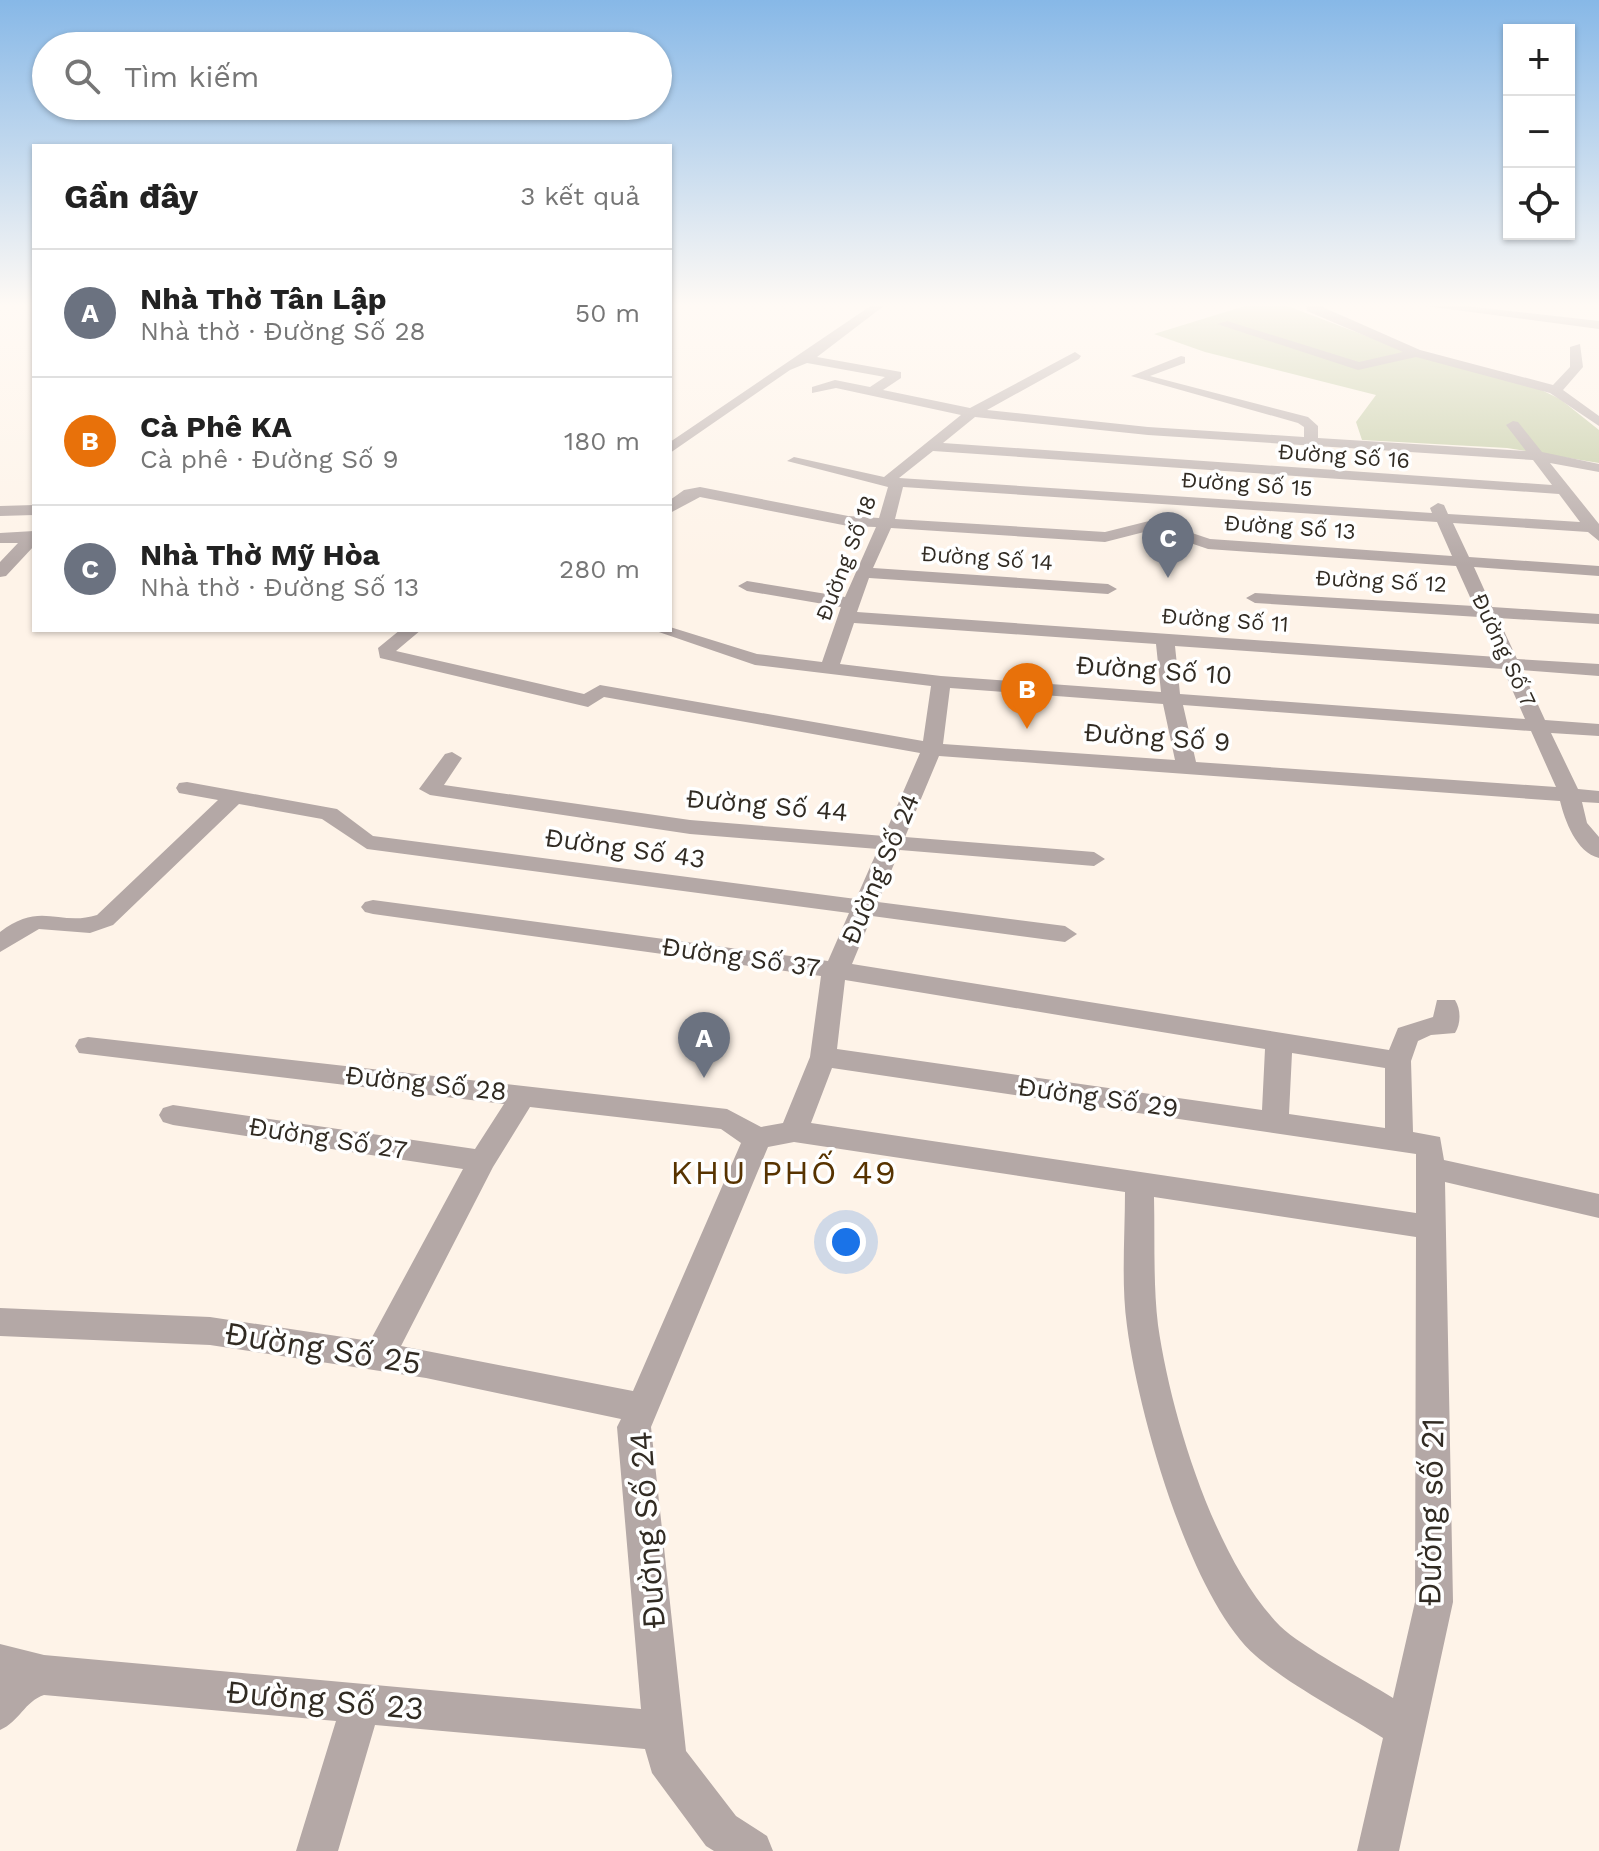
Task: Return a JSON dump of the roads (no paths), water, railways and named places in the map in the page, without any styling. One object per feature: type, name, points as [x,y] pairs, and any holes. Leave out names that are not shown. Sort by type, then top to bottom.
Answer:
[{"type":"street","points":[[672,448],[751,391]]},
{"type":"street","points":[[881,391],[972,413],[1148,431],[1539,456],[1599,468]]},
{"type":"street","name":"Đường Số 18","points":[[829,669],[862,572],[886,523],[893,482],[929,446],[972,413],[1011,391]]},
{"type":"street","points":[[1195,391],[1303,420],[1311,426],[1311,442]]},
{"type":"street","points":[[1557,391],[1599,422]]},
{"type":"street","points":[[1569,399],[1599,401]]},
{"type":"street","points":[[1513,425],[1597,532]]},
{"type":"street","points":[[672,506],[689,493],[700,492],[830,518],[1105,537],[1153,525],[1148,431]]},
{"type":"street","name":"Đường Số 16","points":[[929,446],[1150,481],[1425,483],[1565,490]]},
{"type":"street","name":"Đường Số 7","points":[[1409,447],[1539,725],[1570,795],[1576,824],[1599,851]]},
{"type":"street","name":"Đường Số 15","points":[[794,461],[893,482],[1150,481],[1444,519],[1597,532]]},
{"type":"street","points":[[0,511],[32,510]]},
{"type":"street","name":"Đường Số 13","points":[[1153,525],[1208,544],[1599,571]]},
{"type":"street","points":[[0,538],[32,538]]},
{"type":"street","points":[[0,572],[32,539]]},
{"type":"street","name":"Đường Số 14","points":[[862,572],[1108,589]]},
{"type":"street","name":"Đường Số 11","points":[[747,586],[850,610],[1165,640],[1599,670]]},
{"type":"street","name":"Đường Số 12","points":[[1255,598],[1599,619]]},
{"type":"street","name":"Đường Số 9","points":[[409,632],[387,648],[387,654],[588,701],[600,691],[932,749],[1599,797]]},
{"type":"street","name":"Đường Số 10","points":[[668,632],[755,659],[941,682],[1599,730]]},
{"type":"street","points":[[1165,640],[1171,697],[1187,767]]},
{"type":"street","name":"Đường Số 24","points":[[823,1057],[831,983],[932,749],[941,682]]},
{"type":"street","name":"Đường Số 44","points":[[452,758],[430,789],[690,827],[1094,859]]},
{"type":"street","name":"Đường Số 43","points":[[187,788],[329,814],[367,842],[1065,934]]},
{"type":"street","points":[[0,944],[10,923],[39,919],[85,925],[105,920],[234,797]]},
{"type":"street","name":"Đường Số 37","points":[[373,907],[836,970],[1398,1061]]},
{"type":"street","points":[[1399,1140],[1398,1061],[1407,1035],[1428,1026],[1446,1027],[1446,1006]]},
{"type":"street","points":[[1275,1122],[1279,1043]]},
{"type":"street","name":"Đường Số 28","points":[[88,1046],[727,1119],[757,1139]]},
{"type":"street","points":[[794,1131],[823,1057]]},
{"type":"street","name":"Đường Số 29","points":[[823,1057],[1430,1145],[1432,1168]]},
{"type":"street","points":[[379,1357],[482,1161],[524,1094]]},
{"type":"street","name":"Đường Số 27","points":[[173,1115],[482,1161]]},
{"type":"street","points":[[757,1139],[794,1131],[1431,1227]]},
{"type":"street","name":"Đường Số 24","points":[[752,1851],[721,1831],[666,1759],[634,1427],[757,1139]]},
{"type":"street","points":[[1432,1168],[1599,1206]]},
{"type":"street","name":"Đường số 21","points":[[1378,1851],[1434,1602],[1432,1168]]},
{"type":"street","points":[[1139,1183],[1142,1323],[1154,1385],[1191,1512],[1240,1609],[1269,1642],[1405,1729]]},
{"type":"street","name":"Đường Số 25","points":[[0,1322],[210,1331],[379,1357],[642,1408]]},
{"type":"street","name":"Đường Số 23","points":[[0,1663],[44,1675],[664,1731]]},
{"type":"street","points":[[0,1710],[22,1682],[44,1675]]},
{"type":"street","points":[[317,1851],[361,1703]]},
{"type":"place","name":"Nhà Thờ Mỹ Hòa","points":[[1168,578]]},
{"type":"place","name":"Cà Phê KA","points":[[1027,729]]},
{"type":"place","name":"Nhà Thờ Tân Lập","points":[[704,1078]]},
{"type":"district","name":"KHU PHỐ 49","points":[[784,1172]]}]
